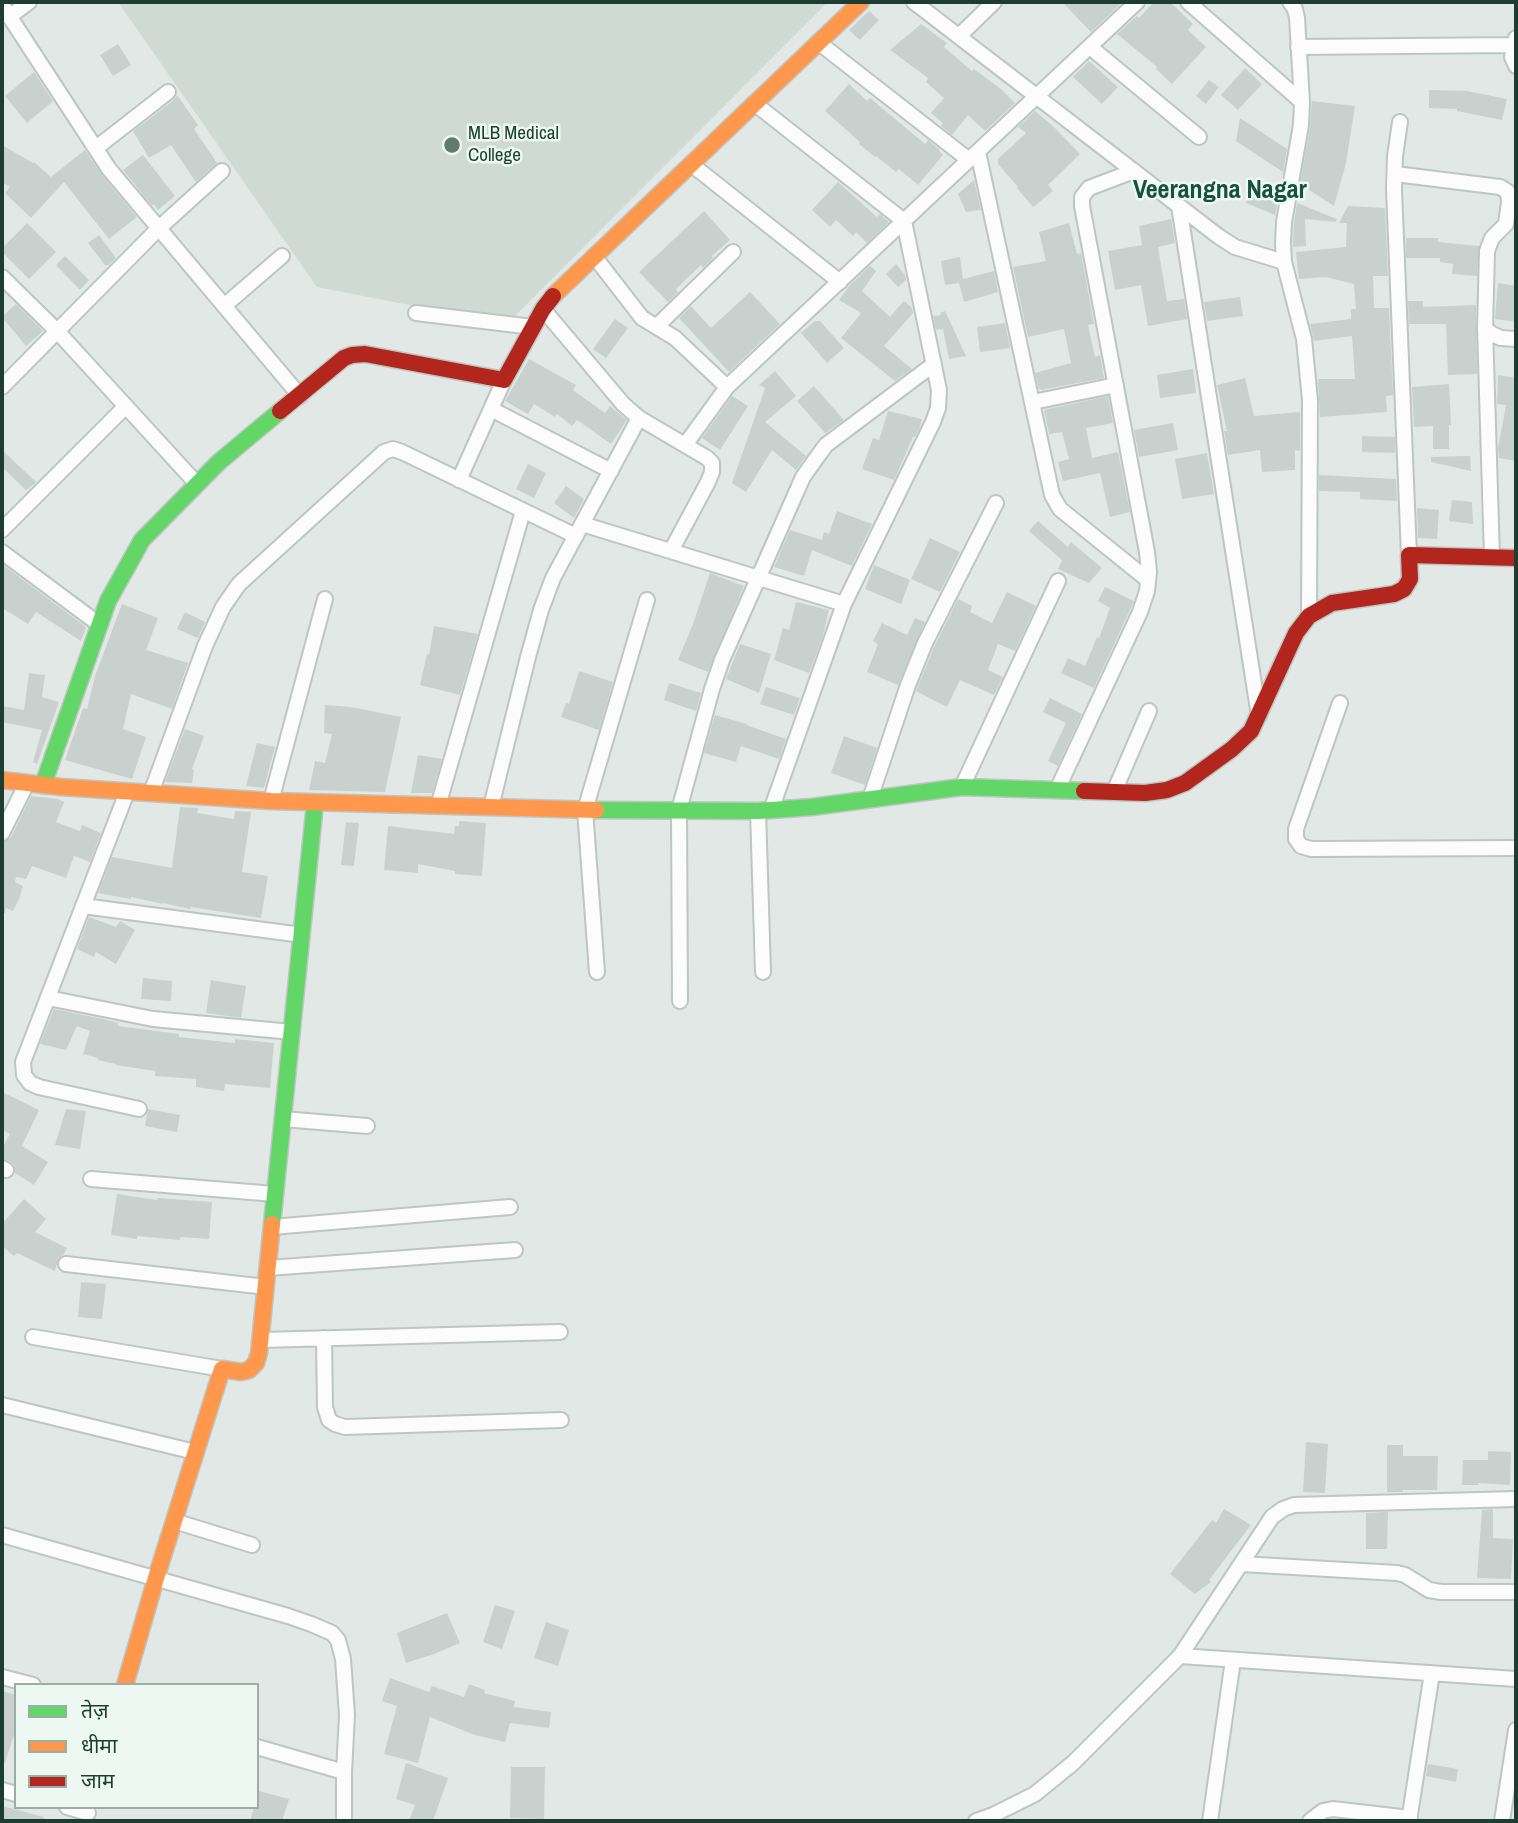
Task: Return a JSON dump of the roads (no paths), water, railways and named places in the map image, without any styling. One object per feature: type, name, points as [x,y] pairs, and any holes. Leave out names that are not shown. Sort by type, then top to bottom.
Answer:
[{"type":"street","points":[[29,2],[6,11],[109,169],[299,396]]},
{"type":"street","points":[[459,480],[504,380],[543,309],[556,292],[861,2]]},
{"type":"street","points":[[914,2],[1235,247],[1284,262]]},
{"type":"street","points":[[959,36],[994,2]]},
{"type":"street","points":[[685,445],[727,387],[1137,2]]},
{"type":"street","points":[[1188,2],[1302,102]]},
{"type":"street","points":[[1290,2],[1297,18],[1302,102],[1301,125],[1283,222],[1283,243],[1284,262],[1304,339],[1310,400],[1309,616]]},
{"type":"street","points":[[1298,47],[1515,41],[1512,57],[1516,66]]},
{"type":"street","points":[[818,42],[974,156],[1033,402],[1052,495],[1060,509],[1148,580]]},
{"type":"street","points":[[1090,47],[1199,137]]},
{"type":"street","points":[[96,148],[167,92]]},
{"type":"street","points":[[754,103],[905,221],[939,390],[938,408],[844,604],[764,811],[763,972]]},
{"type":"street","points":[[2,780],[127,792],[315,803],[585,810],[764,811],[962,787],[1145,793],[1167,790],[1185,783],[1251,731],[1296,633],[1309,616],[1332,603],[1394,594],[1404,589],[1410,579],[1395,174],[1400,122]]},
{"type":"street","points":[[691,164],[840,282]]},
{"type":"street","points":[[2,387],[159,228],[222,171]]},
{"type":"street","points":[[1058,790],[1140,612],[1147,590],[1147,552],[1082,206],[1082,197],[1089,188],[1134,171]]},
{"type":"street","points":[[1395,174],[1500,187],[1508,192],[1510,202],[1506,224],[1492,238],[1487,251],[1485,328],[1493,557]]},
{"type":"street","points":[[1179,206],[1259,716]]},
{"type":"street","points":[[657,326],[733,252]]},
{"type":"street","points":[[224,306],[282,256]]},
{"type":"street","points":[[594,256],[642,318],[675,338],[727,387]]},
{"type":"street","points":[[2,277],[57,331],[197,484]]},
{"type":"street","points":[[543,309],[623,404],[639,418],[712,463],[708,482],[671,551]]},
{"type":"street","points":[[416,313],[533,327]]},
{"type":"street","points":[[1485,328],[1501,338],[1516,339]]},
{"type":"street","points":[[2,834],[35,784],[108,601],[142,540],[219,462],[344,358],[352,355],[365,354],[504,380]]},
{"type":"street","points":[[680,1001],[679,810],[722,660],[803,477],[827,445],[934,364]]},
{"type":"street","points":[[1033,402],[1116,385]]},
{"type":"street","points":[[2,530],[126,406]]},
{"type":"street","points":[[491,409],[611,471]]},
{"type":"street","points":[[491,807],[541,610],[553,578],[639,418]]},
{"type":"street","points":[[152,793],[205,646],[223,607],[239,584],[384,452],[393,449],[523,511],[579,530],[671,551],[844,604]]},
{"type":"street","points":[[870,799],[925,643],[996,503]]},
{"type":"street","points":[[438,806],[523,511]]},
{"type":"street","points":[[2,552],[100,625]]},
{"type":"street","points":[[1409,555],[1516,558]]},
{"type":"street","points":[[962,787],[1058,581]]},
{"type":"street","points":[[271,801],[325,598]]},
{"type":"street","points":[[597,972],[585,810],[647,600]]},
{"type":"street","points":[[1340,703],[1296,829],[1296,839],[1301,846],[1311,849],[1516,848]]},
{"type":"street","points":[[1114,792],[1149,711]]},
{"type":"street","points":[[127,792],[23,1062],[24,1075],[30,1083],[39,1087],[139,1109]]},
{"type":"street","points":[[33,1338],[241,1372],[249,1370],[256,1363],[260,1353],[315,803]]},
{"type":"street","points":[[83,906],[302,935]]},
{"type":"street","points":[[48,998],[153,1019],[292,1032]]},
{"type":"street","points":[[283,1119],[366,1126]]},
{"type":"street","points":[[91,1179],[275,1194]]},
{"type":"street","points":[[272,1227],[510,1207]]},
{"type":"street","points":[[268,1268],[515,1250]]},
{"type":"street","points":[[66,1264],[266,1287]]},
{"type":"street","points":[[261,1340],[560,1332]]},
{"type":"street","points":[[324,1338],[325,1407],[329,1420],[335,1424],[345,1427],[561,1420]]},
{"type":"street","points":[[126,1683],[222,1369]]},
{"type":"street","points":[[2,1405],[195,1452]]},
{"type":"street","points":[[976,1821],[1035,1794],[1073,1763],[1180,1656],[1272,1517],[1283,1509],[1294,1505],[1516,1499]]},
{"type":"street","points":[[174,1521],[253,1545]]},
{"type":"street","points":[[2,1535],[288,1616],[332,1633],[338,1640],[343,1659],[347,1715],[344,1821]]},
{"type":"street","points":[[1241,1564],[1396,1573],[1405,1575],[1429,1590],[1441,1592],[1516,1592]]},
{"type":"street","points":[[1180,1656],[1516,1679]]},
{"type":"street","points":[[1210,1821],[1233,1660]]},
{"type":"street","points":[[1310,1821],[1323,1811],[1333,1809],[1410,1820],[1432,1674]]},
{"type":"street","points":[[2,1676],[26,1683]]},
{"type":"street","points":[[1502,1821],[1516,1730]]},
{"type":"street","points":[[259,1748],[344,1772]]},
{"type":"place","name":"MLB Medical College","points":[[452,145]]},
{"type":"district","name":"Veerangna Nagar","points":[[1220,191]]}]
